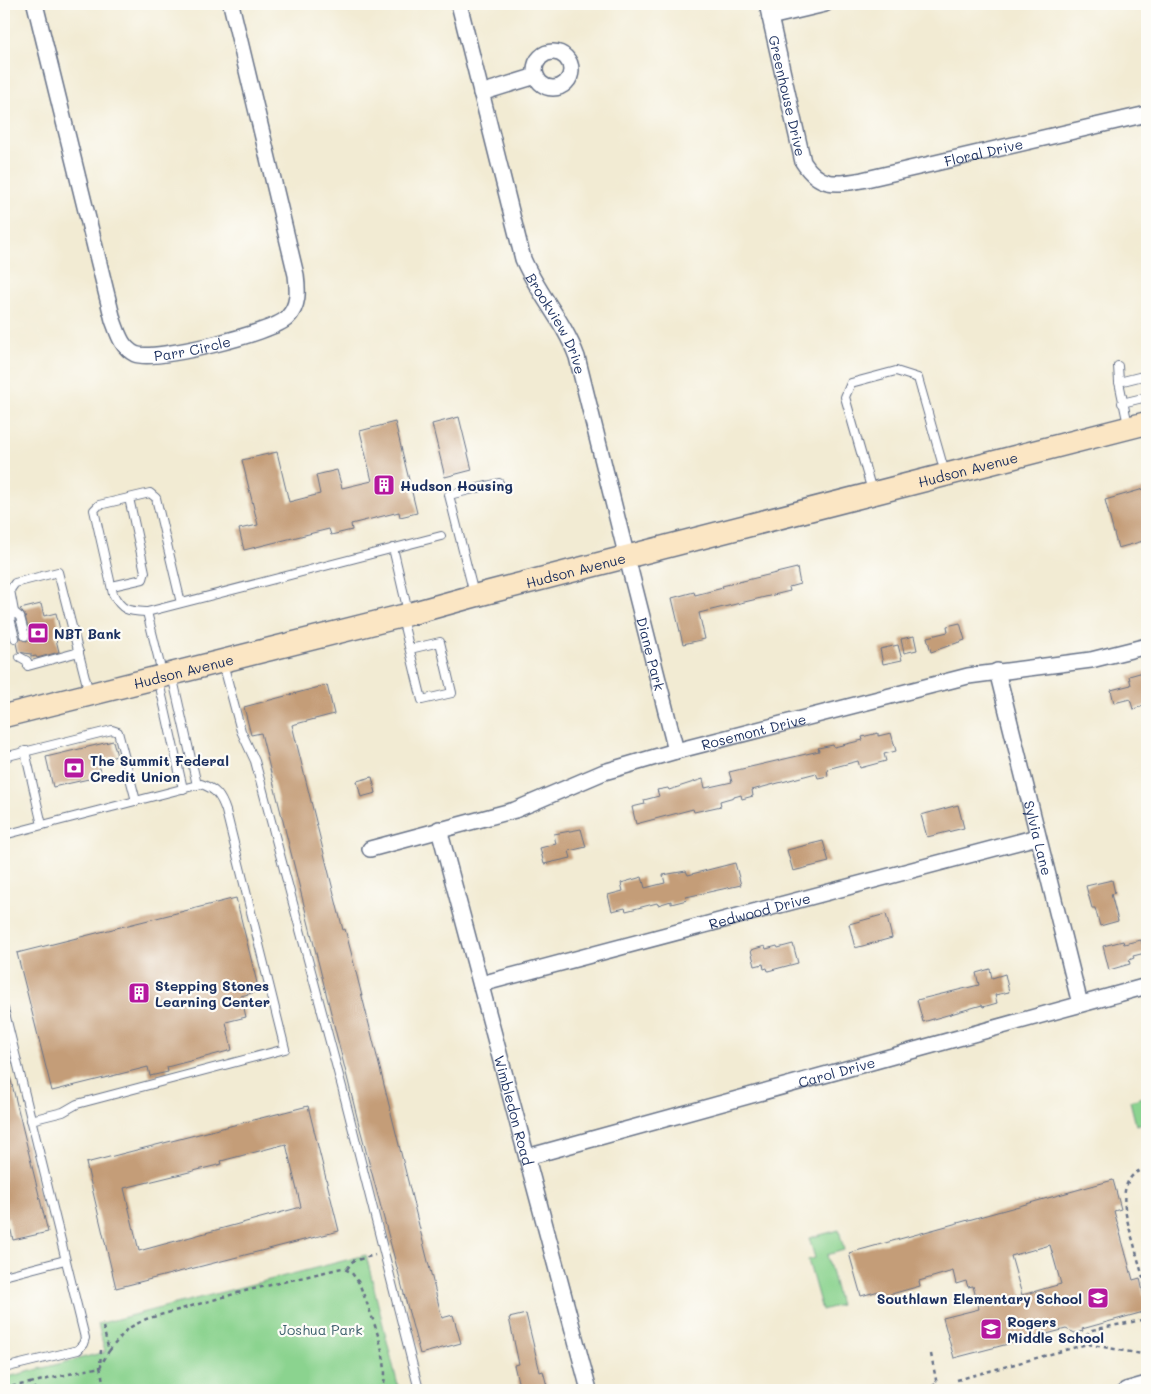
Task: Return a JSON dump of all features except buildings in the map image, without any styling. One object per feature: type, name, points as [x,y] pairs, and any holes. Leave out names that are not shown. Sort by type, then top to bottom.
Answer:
[{"type":"main road","name":"Hudson Avenue","points":[[4,716],[89,693],[405,615],[1138,425]]},
{"type":"street","name":"Parr Circle","points":[[35,4],[113,320],[120,341],[126,348],[146,357],[168,355],[266,330],[286,318],[294,310],[297,299],[296,275],[231,4]]},
{"type":"street","name":"Brookview Drive","points":[[459,4],[523,260],[534,282],[566,331],[577,357],[626,557]]},
{"type":"street","points":[[769,10],[825,4]]},
{"type":"street","name":"Greenhouse Drive","points":[[769,10],[803,162],[810,173],[820,180]]},
{"type":"street","points":[[480,92],[536,76]]},
{"type":"street","name":"Floral Drive","points":[[820,180],[834,184],[862,180],[1147,114]]},
{"type":"street","name":"Diane Park","points":[[626,557],[676,751]]},
{"type":"street","name":"Rosemont Drive","points":[[370,848],[515,810],[604,772],[676,751],[968,676],[1082,662],[1147,646]]},
{"type":"street","name":"Sylvia Lane","points":[[997,672],[1080,1004]]},
{"type":"street","name":"Wimbledon Road","points":[[439,830],[589,1390]]},
{"type":"street","name":"Redwood Drive","points":[[481,984],[1037,837]]},
{"type":"street","name":"Carol Drive","points":[[527,1158],[1147,986]]},
{"type":"street","points":[[1126,1390],[1147,1384]]},
{"type":"lane","points":[[1118,366],[1122,403],[1138,425]]},
{"type":"lane","points":[[873,493],[845,396],[852,384],[896,371],[918,378],[946,475]]},
{"type":"lane","points":[[1119,382],[1147,375]]},
{"type":"lane","points":[[1122,403],[1147,397]]},
{"type":"lane","points":[[474,596],[449,495],[499,483]]},
{"type":"lane","points":[[181,603],[156,498],[150,493],[99,505],[94,510],[112,586],[120,606],[131,612],[147,612],[441,536]]},
{"type":"lane","points":[[112,586],[143,579],[145,572],[129,498]]},
{"type":"lane","points":[[393,548],[410,649],[422,700],[452,693],[440,642],[410,649]]},
{"type":"lane","points":[[25,636],[20,617],[14,612],[9,594],[15,583],[58,572],[89,693]]},
{"type":"lane","points":[[14,612],[10,618],[15,638]]},
{"type":"lane","points":[[147,612],[197,785]]},
{"type":"lane","points":[[25,658],[28,666],[79,652]]},
{"type":"lane","points":[[222,661],[241,731],[255,761],[418,1386]]},
{"type":"lane","points":[[164,675],[183,789]]},
{"type":"lane","points":[[4,757],[112,730],[118,732],[136,801]]},
{"type":"lane","points":[[25,751],[42,825]]},
{"type":"lane","points":[[4,835],[197,785],[213,788],[221,798],[226,810],[285,1049],[77,1104],[63,1112],[31,1120]]},
{"type":"lane","points":[[4,1009],[84,1338],[83,1344],[78,1350],[4,1368]]},
{"type":"lane","points":[[4,1276],[65,1260]]},
{"type":"path","points":[[1147,1168],[1134,1174],[1128,1182],[1124,1199],[1147,1293]]},
{"type":"path","points":[[4,1388],[100,1367],[109,1351],[127,1329],[146,1319],[241,1292],[347,1269],[353,1261],[384,1253]]},
{"type":"path","points":[[347,1269],[359,1283],[386,1365],[385,1383],[381,1390]]},
{"type":"path","points":[[1087,1344],[1087,1336],[1092,1330],[1147,1319]]},
{"type":"path","points":[[102,1323],[109,1351]]},
{"type":"path","points":[[957,1380],[1087,1344],[1147,1355]]},
{"type":"path","points":[[101,1350],[100,1367],[105,1390]]},
{"type":"path","points":[[926,1389],[937,1384],[932,1354]]},
{"type":"path","points":[[30,1383],[36,1390]]},
{"type":"green space","points":[[1147,1096],[1147,1122],[1136,1125],[1130,1101]]},
{"type":"green space","points":[[839,1230],[844,1250],[827,1255],[840,1305],[822,1310],[808,1260],[815,1258],[809,1238]]},
{"type":"green space","name":"Joshua Park","points":[[366,1255],[399,1390],[4,1390],[4,1378],[105,1352],[98,1324]]},
{"type":"place","name":"Hudson Housing","points":[[384,485]]},
{"type":"place","name":"NBT Bank","points":[[38,633]]},
{"type":"place","name":"The Summit Federal Credit Union","points":[[74,768]]},
{"type":"place","name":"Stepping Stones Learning Center","points":[[139,993]]},
{"type":"place","name":"Southlawn Elementary School","points":[[1098,1298]]},
{"type":"place","name":"Rogers Middle School","points":[[991,1329]]}]
